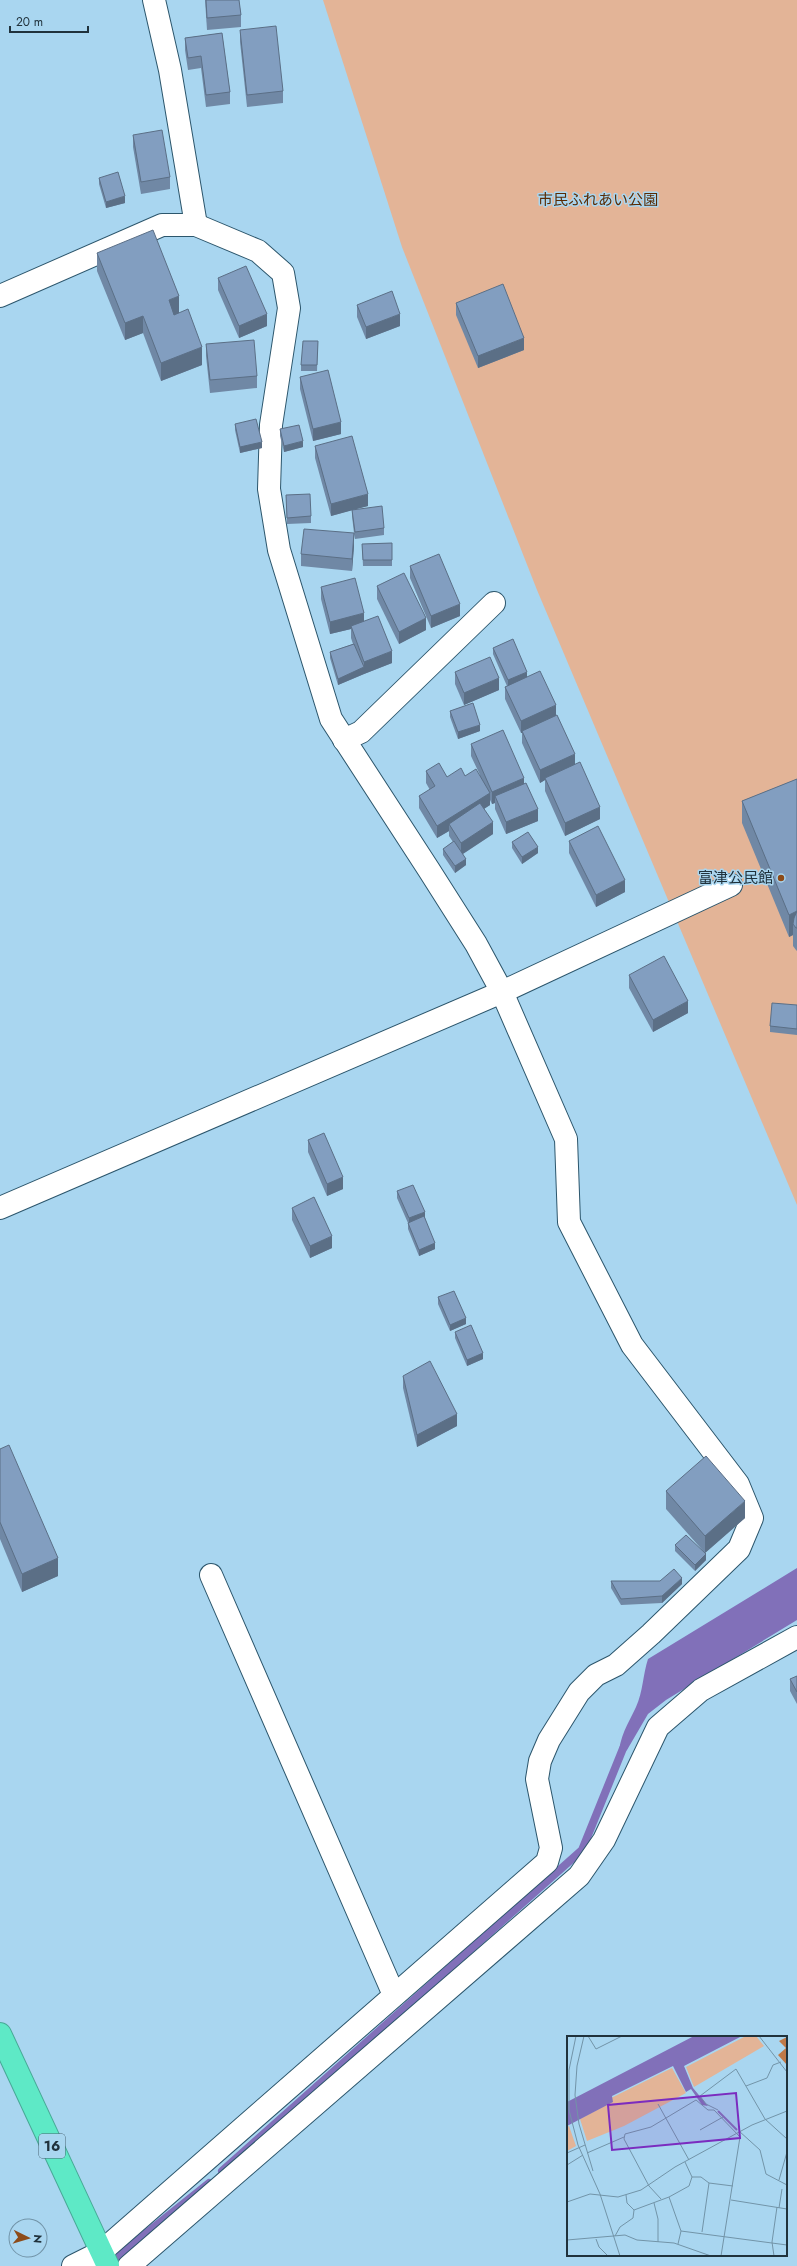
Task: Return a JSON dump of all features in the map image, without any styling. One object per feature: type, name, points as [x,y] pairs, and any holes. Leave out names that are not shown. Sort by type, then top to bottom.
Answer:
[{"type":"highway","name":"16","points":[[0,2034],[104,2259]]},
{"type":"street","points":[[154,0],[170,70],[196,225]]},
{"type":"street","points":[[0,296],[162,225],[196,225],[258,251],[283,273],[289,308],[271,425],[269,489],[279,550],[302,632],[331,719],[430,870],[476,944],[502,992],[566,1139],[569,1222],[632,1345],[738,1484],[752,1518],[739,1549],[651,1634],[616,1665],[596,1675],[579,1692],[549,1740],[540,1761],[537,1779],[552,1848],[547,1862],[394,1995],[104,2259],[73,2266]]},
{"type":"street","points":[[344,740],[362,732],[494,603]]},
{"type":"street","points":[[0,1208],[502,992],[731,885]]},
{"type":"street","points":[[211,1575],[394,1995]]},
{"type":"street","points":[[129,2266],[579,1876],[604,1840],[658,1727],[702,1690],[797,1637]]},
{"type":"green space","name":"市民ふれあい公園","points":[[323,0],[797,0],[797,1205],[537,590],[402,247]]},
{"type":"shaded area","points":[[797,1568],[797,1620],[666,1700],[648,1714],[627,1750],[619,1756],[622,1737],[640,1695],[648,1659]]},
{"type":"building","points":[[206,0],[239,0],[241,15],[207,18]]},
{"type":"building","points":[[276,26],[283,91],[247,95],[240,30]]},
{"type":"building","points":[[222,33],[230,92],[206,95],[201,56],[188,58],[185,38]]},
{"type":"building","points":[[162,130],[170,177],[141,182],[133,135]]},
{"type":"building","points":[[118,172],[125,196],[106,202],[99,178]]},
{"type":"building","points":[[153,230],[179,296],[169,300],[174,315],[188,309],[202,347],[161,363],[143,316],[125,323],[97,253]]},
{"type":"building","points":[[246,266],[267,314],[239,326],[218,278]]},
{"type":"building","points":[[503,284],[524,338],[478,356],[456,303]]},
{"type":"building","points":[[392,291],[400,314],[366,327],[357,305]]},
{"type":"building","points":[[254,340],[257,376],[210,380],[206,344]]},
{"type":"building","points":[[303,341],[318,341],[317,365],[301,365]]},
{"type":"building","points":[[328,370],[341,422],[313,429],[300,377]]},
{"type":"building","points":[[256,419],[262,442],[240,447],[235,424]]},
{"type":"building","points":[[299,425],[303,441],[284,446],[280,429]]},
{"type":"building","points":[[352,436],[368,494],[331,504],[315,446]]},
{"type":"building","points":[[310,494],[311,516],[287,518],[286,495]]},
{"type":"building","points":[[382,506],[384,528],[355,532],[352,510]]},
{"type":"building","points":[[304,529],[354,533],[352,559],[301,554]]},
{"type":"building","points":[[392,543],[392,560],[363,560],[362,544]]},
{"type":"building","points":[[439,554],[460,604],[431,616],[410,566]]},
{"type":"building","points":[[404,573],[426,618],[399,632],[377,586]]},
{"type":"building","points":[[355,578],[364,613],[330,622],[321,587]]},
{"type":"building","points":[[378,616],[392,651],[364,662],[351,626]]},
{"type":"building","points":[[513,639],[527,672],[508,680],[493,648]]},
{"type":"building","points":[[354,644],[364,667],[338,679],[330,652]]},
{"type":"building","points":[[490,657],[499,678],[464,693],[455,672]]},
{"type":"building","points":[[540,671],[556,705],[521,721],[505,687]]},
{"type":"building","points":[[473,703],[480,725],[458,732],[450,711]]},
{"type":"building","points":[[557,715],[575,754],[540,770],[522,731]]},
{"type":"building","points":[[503,730],[524,778],[492,792],[471,744]]},
{"type":"building","points":[[580,762],[600,807],[565,823],[545,778]]},
{"type":"building","points":[[439,763],[447,777],[461,768],[465,776],[476,769],[490,793],[437,826],[419,796],[435,786],[426,771]]},
{"type":"building","name":"富津公民館","points":[[797,779],[797,911],[789,915],[742,801]]},
{"type":"building","points":[[526,783],[538,809],[506,822],[495,796]]},
{"type":"building","points":[[480,803],[493,822],[461,843],[449,824]]},
{"type":"building","points":[[598,826],[625,880],[596,895],[569,841]]},
{"type":"building","points":[[528,832],[538,847],[522,857],[512,842]]},
{"type":"building","points":[[454,841],[466,859],[455,866],[443,849]]},
{"type":"building","points":[[797,911],[797,928],[796,928],[793,924]]},
{"type":"building","points":[[664,956],[688,1001],[653,1020],[629,975]]},
{"type":"building","points":[[772,1003],[797,1005],[797,1029],[770,1026]]},
{"type":"building","points":[[324,1133],[343,1177],[327,1184],[308,1140]]},
{"type":"building","points":[[413,1185],[425,1212],[409,1218],[397,1191]]},
{"type":"building","points":[[314,1197],[332,1236],[310,1246],[292,1208]]},
{"type":"building","points":[[424,1216],[435,1243],[419,1250],[408,1223]]},
{"type":"building","points":[[454,1291],[466,1318],[450,1325],[438,1297]]},
{"type":"building","points":[[471,1325],[483,1353],[467,1360],[455,1332]]},
{"type":"building","points":[[430,1361],[457,1414],[417,1435],[403,1376]]},
{"type":"building","points":[[9,1445],[58,1558],[22,1574],[0,1522],[0,1449]]},
{"type":"building","points":[[706,1456],[745,1501],[705,1536],[666,1491]]},
{"type":"building","points":[[686,1535],[706,1554],[695,1565],[675,1545]]},
{"type":"building","points":[[674,1569],[682,1578],[662,1596],[621,1599],[611,1581],[660,1581]]},
{"type":"building","points":[[797,1676],[797,1692],[790,1679]]},
{"type":"waterway","points":[[222,2171],[582,1850],[624,1746]]},
{"type":"waterway","points":[[109,2263],[209,2183]]},
{"type":"place","name":"富津公民館","points":[[781,878]]}]
